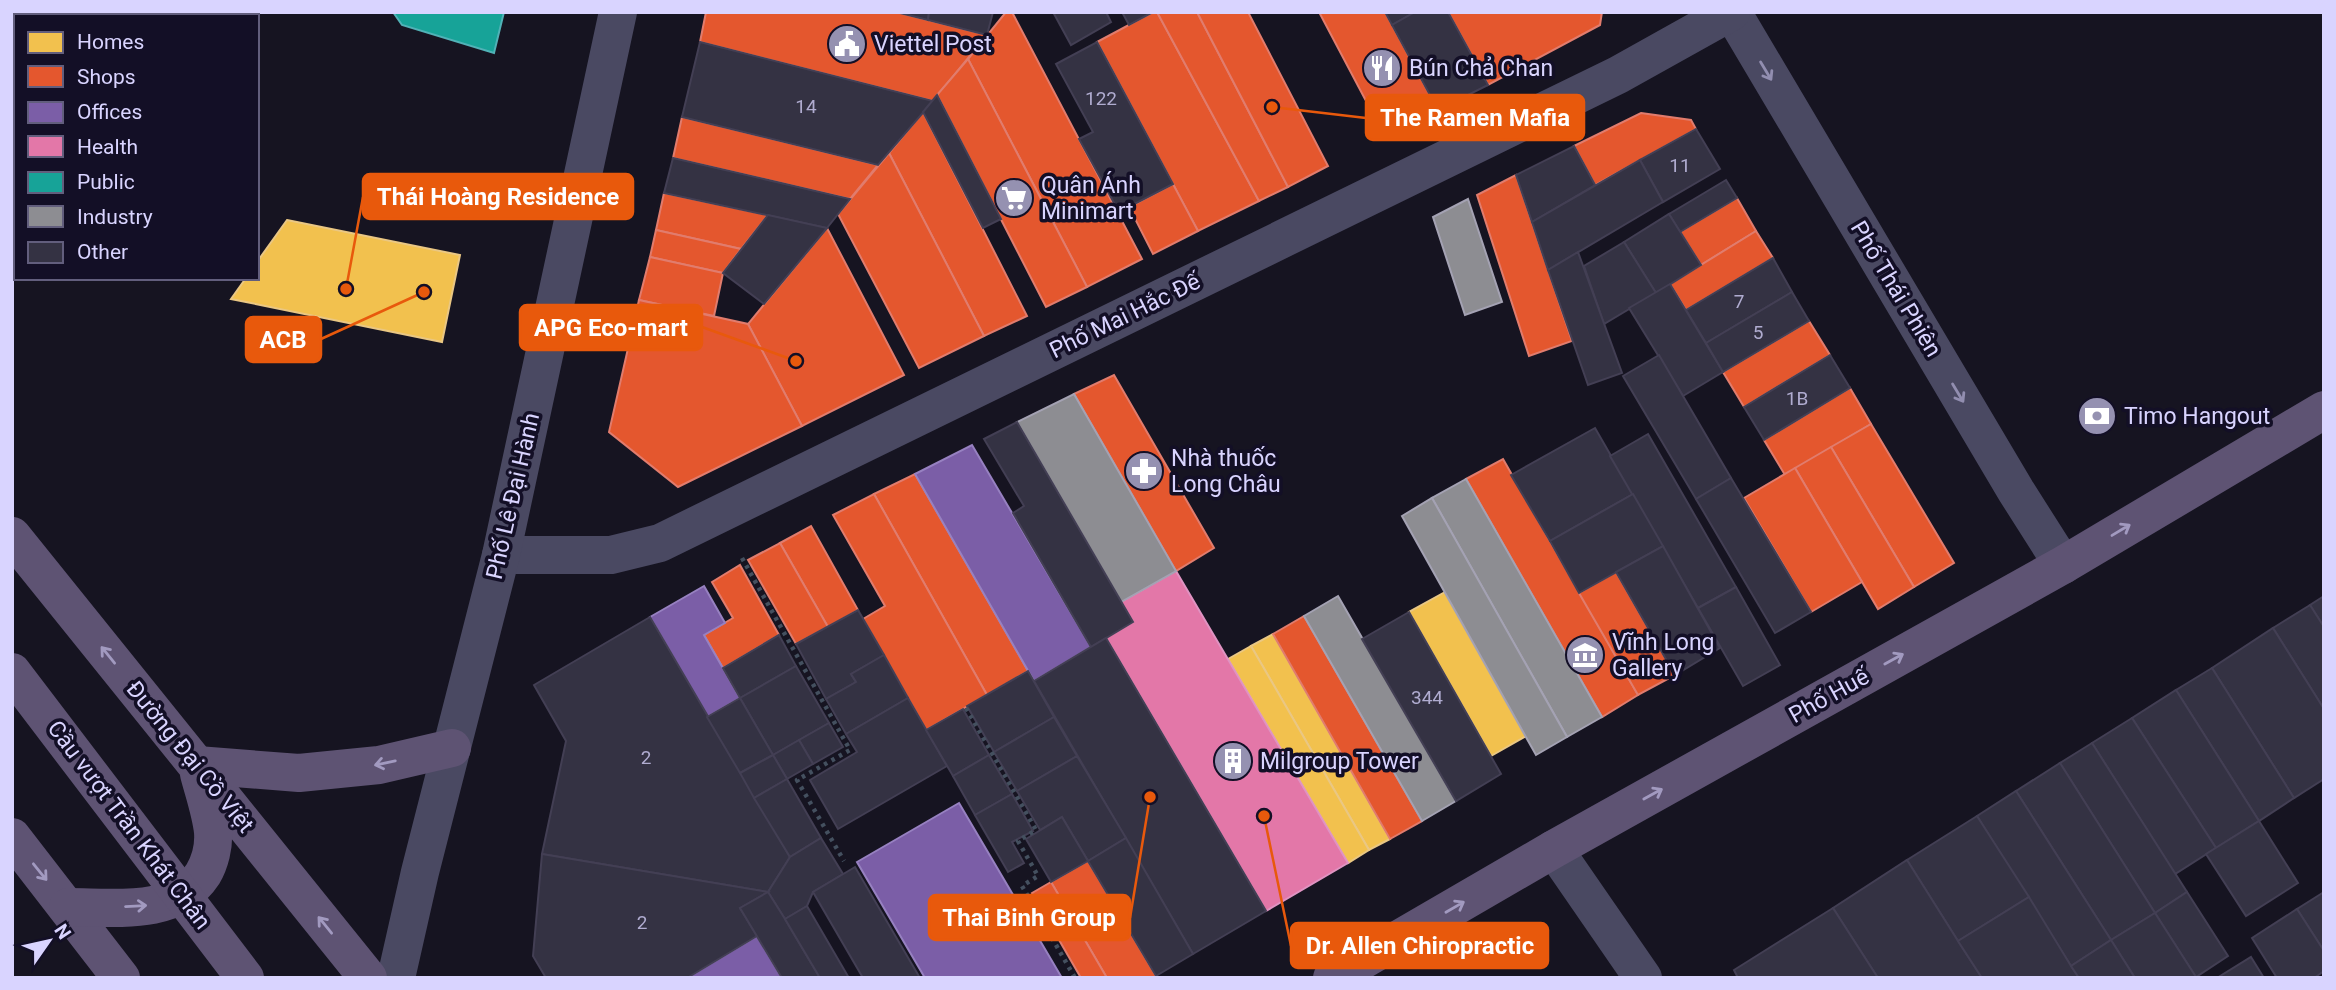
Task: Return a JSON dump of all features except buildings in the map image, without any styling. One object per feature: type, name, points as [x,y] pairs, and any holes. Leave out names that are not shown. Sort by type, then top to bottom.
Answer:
[{"type":"main road","name":"Phố Huế","points":[[1332,978],[1554,849],[2063,565],[2324,410]]},
{"type":"main road","name":"Đường Đại Cồ Việt","points":[[12,536],[368,978]]},
{"type":"main road","name":"Cầu vượt Trần Khát Chân","points":[[12,672],[245,978]]},
{"type":"main road","points":[[68,907],[153,905],[187,893],[197,883],[206,868],[213,834],[197,765],[299,773],[379,765],[452,748]]},
{"type":"main road","points":[[12,837],[121,978]]},
{"type":"street","name":"Phố Lê Đại Hành","points":[[396,978],[501,555],[618,12]]},
{"type":"street","name":"Phố Mai Hắc Đế","points":[[501,555],[611,555],[660,543],[1618,75],[1731,12]]},
{"type":"street","name":"Phố Thái Phiên","points":[[1731,12],[2016,491],[2063,565]]},
{"type":"street","points":[[1554,849],[1643,978]]},
{"type":"path","points":[[717,514],[849,750],[797,780],[844,861]]},
{"type":"path","points":[[966,708],[1036,830],[1018,841],[1038,876],[1022,886],[1075,978]]},
{"type":"place","name":"Viettel Post","points":[[847,44]]},
{"type":"place","name":"Bún Chả Chan","points":[[1382,68]]},
{"type":"place","name":"The Ramen Mafia","points":[[1272,107]]},
{"type":"place","name":"Quân Ánh Minimart","points":[[1014,198]]},
{"type":"place","name":"Thái Hoàng Residence","points":[[346,289]]},
{"type":"place","name":"ACB","points":[[424,292]]},
{"type":"place","name":"APG Eco-mart","points":[[796,361]]},
{"type":"place","name":"Timo Hangout","points":[[2097,416]]},
{"type":"place","name":"Nhà thuốc Long Châu","points":[[1144,471]]},
{"type":"place","name":"Vĩnh Long Gallery","points":[[1585,655]]},
{"type":"place","name":"Milgroup Tower","points":[[1233,761]]},
{"type":"place","name":"Thai Binh Group","points":[[1150,797]]},
{"type":"place","name":"Dr. Allen Chiropractic","points":[[1264,816]]}]
